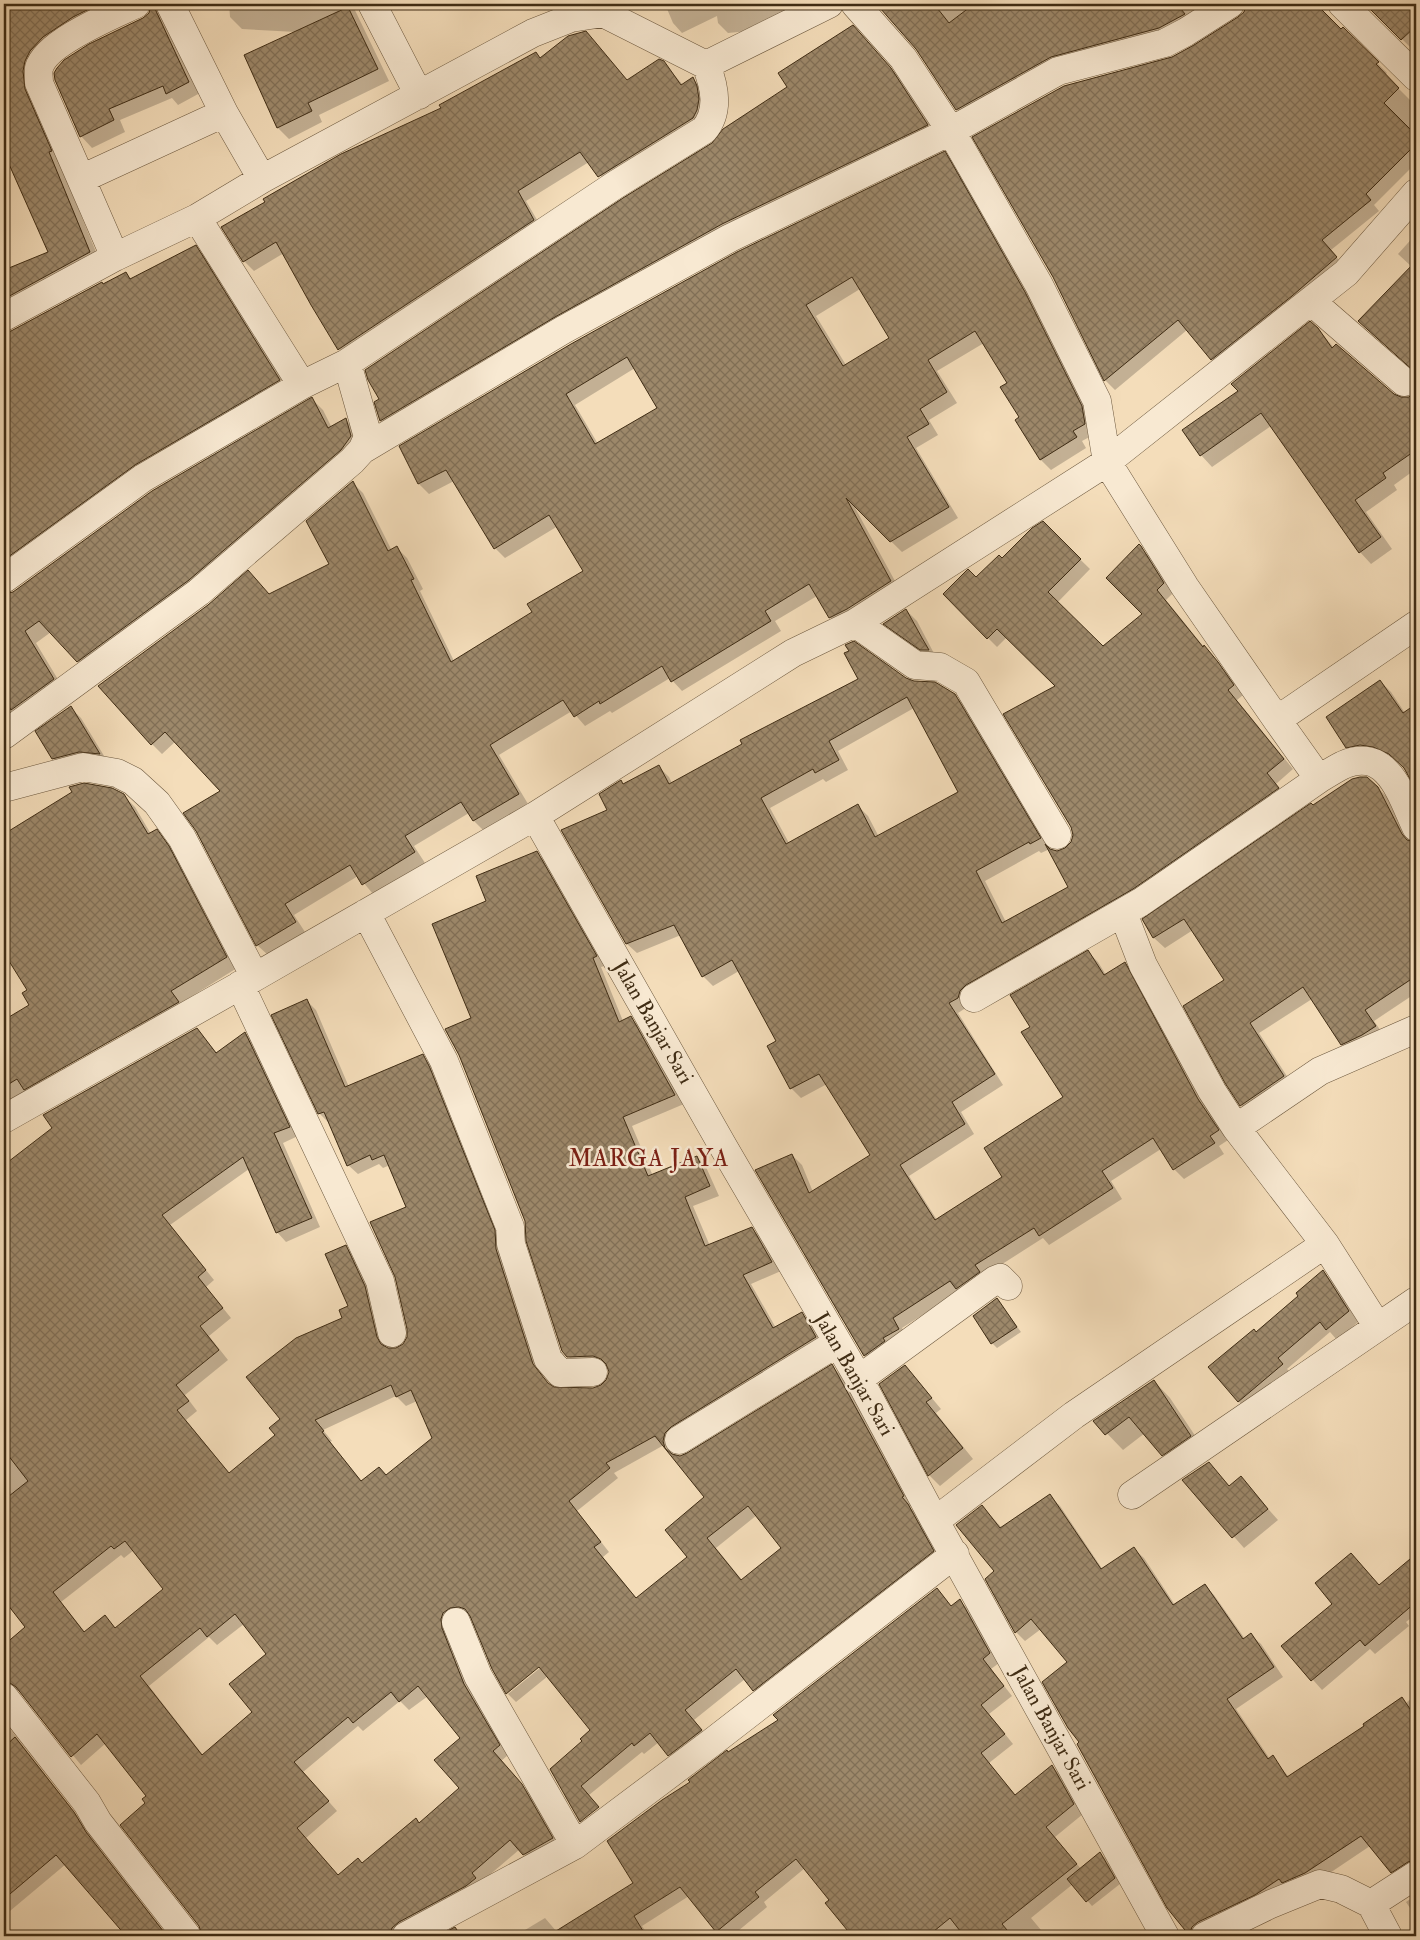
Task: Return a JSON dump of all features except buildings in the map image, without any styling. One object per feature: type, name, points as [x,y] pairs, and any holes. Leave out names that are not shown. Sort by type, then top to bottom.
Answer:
[{"type":"street","points":[[116,257],[39,83],[39,67],[45,57],[70,36],[136,4]]},
{"type":"street","points":[[170,4],[224,113],[262,179]]},
{"type":"street","points":[[372,4],[419,95]]},
{"type":"street","points":[[706,65],[829,4]]},
{"type":"street","points":[[855,4],[903,58],[950,131],[1039,285],[1097,401],[1107,462],[1186,588],[1319,779]]},
{"type":"street","points":[[4,735],[199,592],[324,486],[362,450],[563,330],[730,238],[950,131],[1058,71],[1165,43],[1230,4]]},
{"type":"street","points":[[1342,4],[1416,77]]},
{"type":"street","points":[[4,318],[116,257],[197,218],[262,179],[533,33],[571,18],[603,8],[706,65],[712,81],[714,104],[712,121],[704,130],[616,185],[347,363],[302,384],[143,478],[4,579]]},
{"type":"street","points":[[81,179],[224,113]]},
{"type":"street","points":[[4,1119],[535,816],[793,653],[855,623],[1107,462],[1312,302],[1346,273],[1416,193]]},
{"type":"street","points":[[197,218],[302,384]]},
{"type":"street","points":[[1312,302],[1404,382]]},
{"type":"street","points":[[347,363],[368,436],[362,450]]},
{"type":"street","points":[[855,623],[915,665],[940,667],[966,682],[1056,835]]},
{"type":"street","points":[[1277,720],[1416,625]]},
{"type":"street","points":[[974,998],[1157,892],[1319,779],[1344,765],[1366,760],[1383,766],[1395,783],[1416,827]]},
{"type":"street","points":[[4,788],[82,767],[117,773],[133,781],[157,802],[182,838],[380,1281],[392,1333]]},
{"type":"street","name":"Jalan Banjar Sari","points":[[535,816],[859,1379],[935,1521],[1166,1936]]},
{"type":"street","points":[[366,913],[444,1060],[510,1227],[511,1244],[548,1359],[560,1373],[593,1372]]},
{"type":"street","points":[[1123,913],[1143,966],[1212,1091],[1236,1128],[1325,1244],[1378,1326]]},
{"type":"street","points":[[1236,1128],[1320,1071],[1416,1029]]},
{"type":"street","points":[[935,1521],[1074,1415],[1325,1244]]},
{"type":"street","points":[[859,1379],[995,1280],[1000,1278],[1008,1286]]},
{"type":"street","points":[[1132,1495],[1416,1301]]},
{"type":"street","points":[[679,1440],[837,1343]]},
{"type":"street","points":[[406,1936],[574,1844],[711,1743],[955,1554]]},
{"type":"street","points":[[456,1622],[478,1676],[574,1844]]},
{"type":"street","points":[[4,1697],[187,1936]]},
{"type":"street","points":[[1371,1904],[1416,1875]]},
{"type":"street","points":[[1205,1936],[1271,1904],[1320,1884],[1341,1890],[1371,1904],[1388,1936]]},
{"type":"district","name":"MARGA JAYA","points":[[649,1158]]}]
